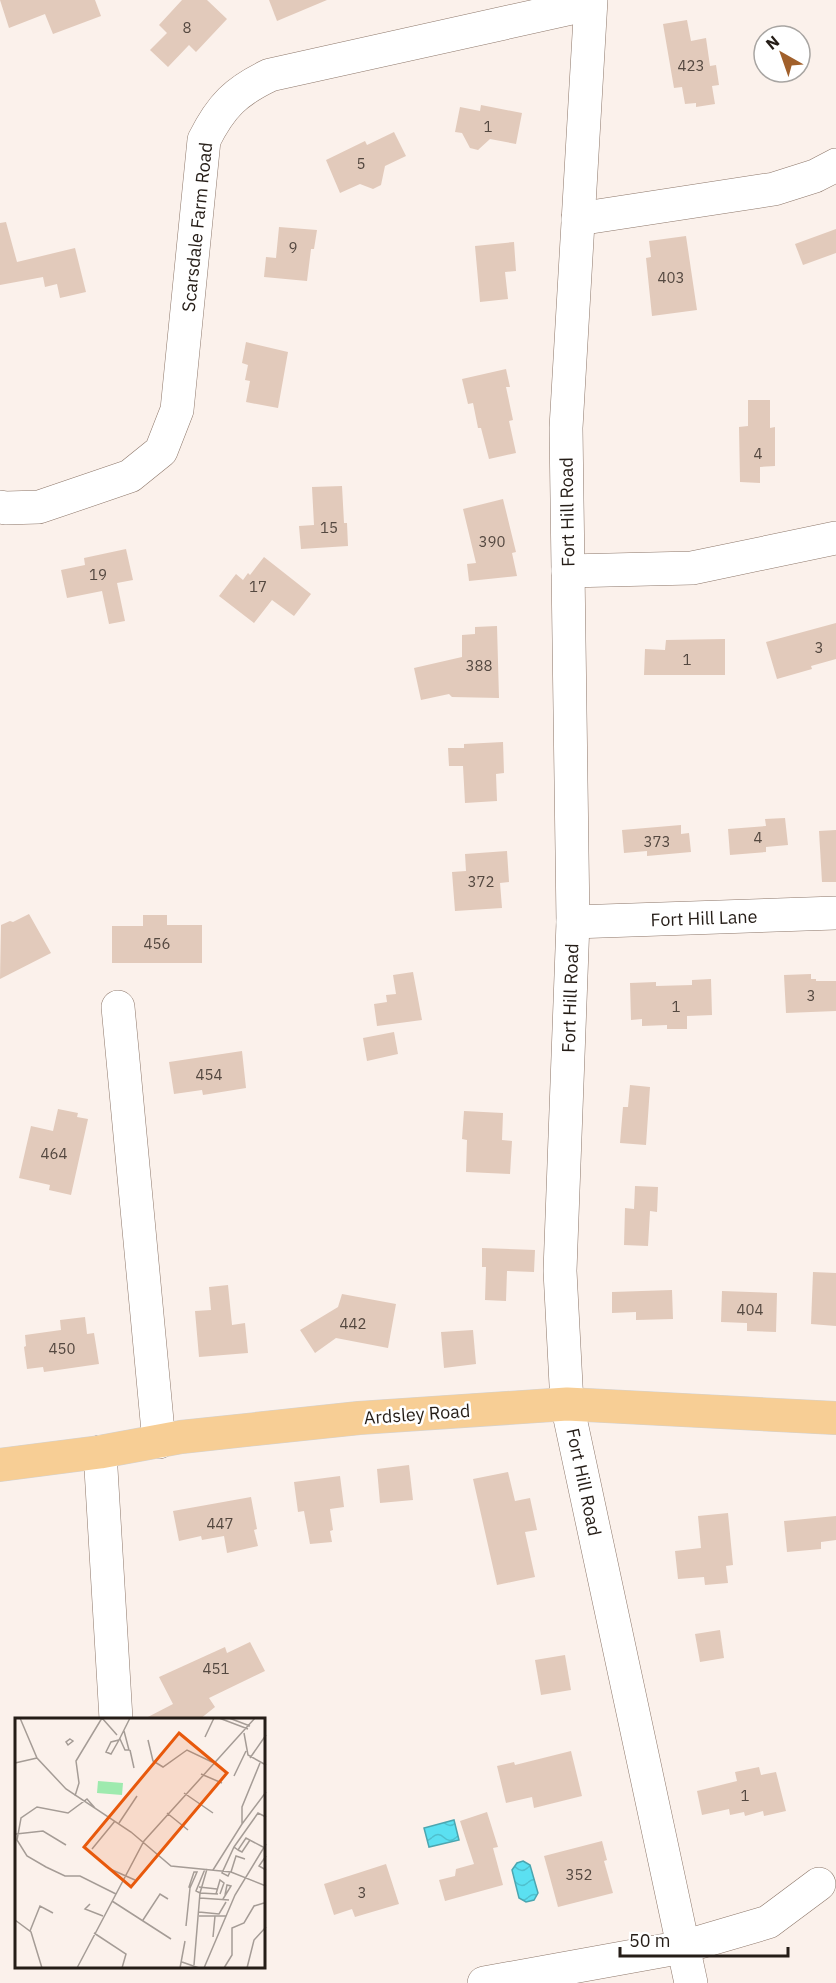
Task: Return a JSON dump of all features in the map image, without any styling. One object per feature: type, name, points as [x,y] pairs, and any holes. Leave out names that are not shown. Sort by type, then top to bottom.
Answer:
[{"type":"main road","name":"Ardsley Road","points":[[0,1465],[100,1452],[181,1437],[359,1418],[567,1404],[836,1418]]},
{"type":"street","name":"Fort Hill Road","points":[[590,2],[566,428],[573,922],[560,1271],[567,1404],[691,1983]]},
{"type":"street","name":"Scarsdale Farm Road","points":[[0,507],[39,507],[130,476],[161,451],[177,410],[204,140],[215,118],[246,86],[270,75],[590,2]]},
{"type":"street","points":[[578,219],[774,189],[815,176],[836,165]]},
{"type":"street","points":[[568,572],[692,568],[836,538]]},
{"type":"street","name":"Fort Hill Lane","points":[[573,922],[836,913]]},
{"type":"street","points":[[118,1007],[159,1442]]},
{"type":"street","points":[[100,1452],[116,1718]]},
{"type":"street","points":[[484,1983],[683,1947],[768,1922],[819,1884]]},
{"type":"water","points":[[454,1820],[459,1840],[429,1847],[424,1828]]},
{"type":"water","points":[[523,1861],[530,1865],[538,1893],[534,1900],[526,1902],[519,1898],[512,1870],[517,1863]]},
{"type":"building","points":[[0,0],[95,0],[101,16],[53,34],[45,14],[9,28]]},
{"type":"building","points":[[182,0],[207,0],[227,19],[196,52],[189,45],[168,67],[150,50],[167,33],[159,25]]},
{"type":"building","points":[[269,0],[327,0],[277,21]]},
{"type":"building","points":[[687,20],[691,41],[706,38],[710,66],[716,65],[719,85],[712,86],[715,104],[696,107],[696,103],[685,104],[682,87],[674,88],[663,24]]},
{"type":"building","points":[[481,105],[522,113],[516,144],[490,139],[478,150],[470,148],[462,133],[455,132],[460,107],[480,111]]},
{"type":"building","points":[[394,132],[406,156],[385,166],[381,185],[373,189],[360,184],[340,193],[326,160],[365,141],[367,145]]},
{"type":"building","points":[[6,222],[17,262],[75,248],[86,292],[60,298],[57,284],[45,287],[43,277],[0,285],[0,223]]},
{"type":"building","points":[[279,227],[317,230],[314,249],[311,249],[307,281],[264,277],[266,257],[276,258]]},
{"type":"building","points":[[836,229],[836,253],[803,265],[795,244]]},
{"type":"building","points":[[686,236],[697,310],[652,316],[646,258],[651,257],[649,241]]},
{"type":"building","points":[[514,242],[516,271],[505,272],[508,299],[480,302],[475,246]]},
{"type":"building","points":[[246,342],[288,352],[278,408],[246,402],[250,381],[245,380],[248,365],[242,363]]},
{"type":"building","points":[[506,369],[510,387],[506,387],[513,420],[509,421],[516,453],[489,459],[481,428],[478,428],[473,403],[468,404],[462,379]]},
{"type":"building","points":[[748,400],[770,400],[770,428],[775,427],[775,466],[760,467],[760,483],[740,482],[739,427],[748,426]]},
{"type":"building","points":[[342,486],[348,546],[301,549],[299,526],[314,525],[312,487]]},
{"type":"building","points":[[503,499],[516,552],[512,553],[517,576],[469,581],[467,564],[476,563],[463,509]]},
{"type":"building","points":[[126,549],[133,580],[117,583],[125,621],[109,624],[102,591],[67,598],[61,570],[85,565],[84,558]]},
{"type":"building","points":[[264,557],[311,594],[294,616],[272,600],[254,623],[219,596],[236,574],[243,580]]},
{"type":"building","points":[[836,623],[836,659],[777,679],[766,642]]},
{"type":"building","points":[[497,626],[499,698],[452,697],[449,694],[421,700],[414,668],[462,657],[462,635],[475,634],[475,627]]},
{"type":"building","points":[[725,639],[725,675],[644,675],[645,649],[665,650],[666,640]]},
{"type":"building","points":[[503,742],[504,773],[496,774],[497,801],[465,803],[463,766],[449,766],[448,748],[464,748],[464,744]]},
{"type":"building","points":[[785,818],[788,845],[766,847],[766,852],[730,855],[728,829],[766,826],[765,819]]},
{"type":"building","points":[[681,825],[681,834],[689,833],[691,852],[647,856],[647,851],[624,853],[622,830]]},
{"type":"building","points":[[836,830],[836,882],[822,882],[819,831]]},
{"type":"building","points":[[507,851],[509,882],[500,883],[502,908],[455,911],[452,872],[466,871],[465,854]]},
{"type":"building","points":[[29,914],[51,953],[0,979],[1,925]]},
{"type":"building","points":[[143,915],[167,915],[167,925],[202,925],[202,963],[112,963],[112,926],[143,926]]},
{"type":"building","points":[[413,972],[422,1020],[377,1026],[374,1004],[387,1002],[386,995],[396,994],[393,975]]},
{"type":"building","points":[[811,974],[811,979],[816,979],[816,981],[836,981],[836,1011],[786,1013],[784,975]]},
{"type":"building","points":[[711,979],[712,1015],[687,1016],[687,1029],[667,1029],[667,1025],[642,1026],[642,1019],[631,1020],[630,983],[656,982],[656,986],[692,985],[692,980]]},
{"type":"building","points":[[394,1032],[398,1054],[367,1061],[363,1038]]},
{"type":"building","points":[[242,1051],[246,1088],[203,1095],[202,1090],[174,1094],[169,1062]]},
{"type":"building","points":[[630,1085],[650,1087],[646,1145],[620,1143],[623,1107],[628,1107]]},
{"type":"building","points":[[58,1109],[78,1113],[77,1117],[88,1119],[71,1195],[49,1190],[50,1185],[19,1178],[31,1126],[53,1131]]},
{"type":"building","points":[[464,1111],[503,1113],[502,1140],[512,1141],[510,1174],[466,1172],[467,1140],[462,1139]]},
{"type":"building","points":[[635,1186],[658,1187],[657,1212],[650,1211],[648,1246],[624,1245],[625,1208],[634,1209]]},
{"type":"building","points":[[482,1248],[535,1250],[534,1272],[507,1271],[506,1301],[485,1300],[486,1267],[482,1267]]},
{"type":"building","points":[[813,1272],[836,1273],[836,1326],[811,1324]]},
{"type":"building","points":[[228,1285],[232,1325],[245,1323],[248,1353],[199,1357],[195,1311],[211,1310],[209,1287]]},
{"type":"building","points":[[672,1290],[673,1319],[636,1320],[636,1312],[612,1313],[612,1292]]},
{"type":"building","points":[[722,1291],[777,1293],[776,1332],[747,1331],[747,1323],[721,1322]]},
{"type":"building","points":[[342,1294],[396,1304],[388,1348],[336,1338],[315,1353],[300,1330],[338,1307]]},
{"type":"building","points":[[85,1317],[87,1334],[94,1333],[99,1364],[44,1372],[43,1367],[27,1369],[25,1335],[61,1330],[60,1320]]},
{"type":"building","points":[[473,1330],[476,1364],[444,1368],[441,1332]]},
{"type":"building","points":[[409,1465],[413,1500],[380,1503],[377,1469]]},
{"type":"building","points":[[508,1472],[515,1501],[530,1498],[537,1530],[525,1532],[535,1577],[497,1585],[473,1479]]},
{"type":"building","points":[[340,1476],[344,1507],[330,1509],[332,1542],[310,1544],[304,1511],[298,1512],[294,1482]]},
{"type":"building","points":[[251,1497],[258,1546],[227,1553],[224,1536],[202,1540],[201,1536],[179,1541],[173,1511]]},
{"type":"building","points":[[728,1513],[733,1565],[726,1566],[728,1583],[705,1585],[704,1577],[678,1579],[675,1551],[701,1548],[698,1516]]},
{"type":"building","points":[[836,1516],[836,1540],[821,1542],[821,1549],[787,1552],[784,1521]]},
{"type":"building","points":[[720,1630],[724,1658],[700,1662],[695,1634]]},
{"type":"building","points":[[250,1642],[265,1671],[209,1698],[215,1707],[201,1718],[146,1718],[173,1704],[159,1677],[225,1647],[227,1653]]},
{"type":"building","points":[[565,1655],[571,1690],[541,1695],[535,1660]]},
{"type":"building","points":[[571,1751],[582,1796],[534,1808],[532,1797],[506,1803],[497,1766],[514,1762],[515,1765]]},
{"type":"building","points":[[759,1767],[761,1775],[776,1772],[786,1811],[764,1816],[763,1811],[745,1816],[744,1812],[730,1815],[729,1809],[702,1815],[697,1791],[737,1781],[735,1772]]},
{"type":"building","points":[[487,1812],[498,1847],[493,1848],[503,1885],[445,1901],[439,1880],[455,1876],[456,1869],[474,1864],[460,1821]]},
{"type":"building","points":[[602,1841],[607,1860],[604,1861],[613,1893],[558,1907],[544,1856]]},
{"type":"building","points":[[386,1864],[399,1904],[355,1917],[352,1909],[334,1915],[324,1884]]}]
